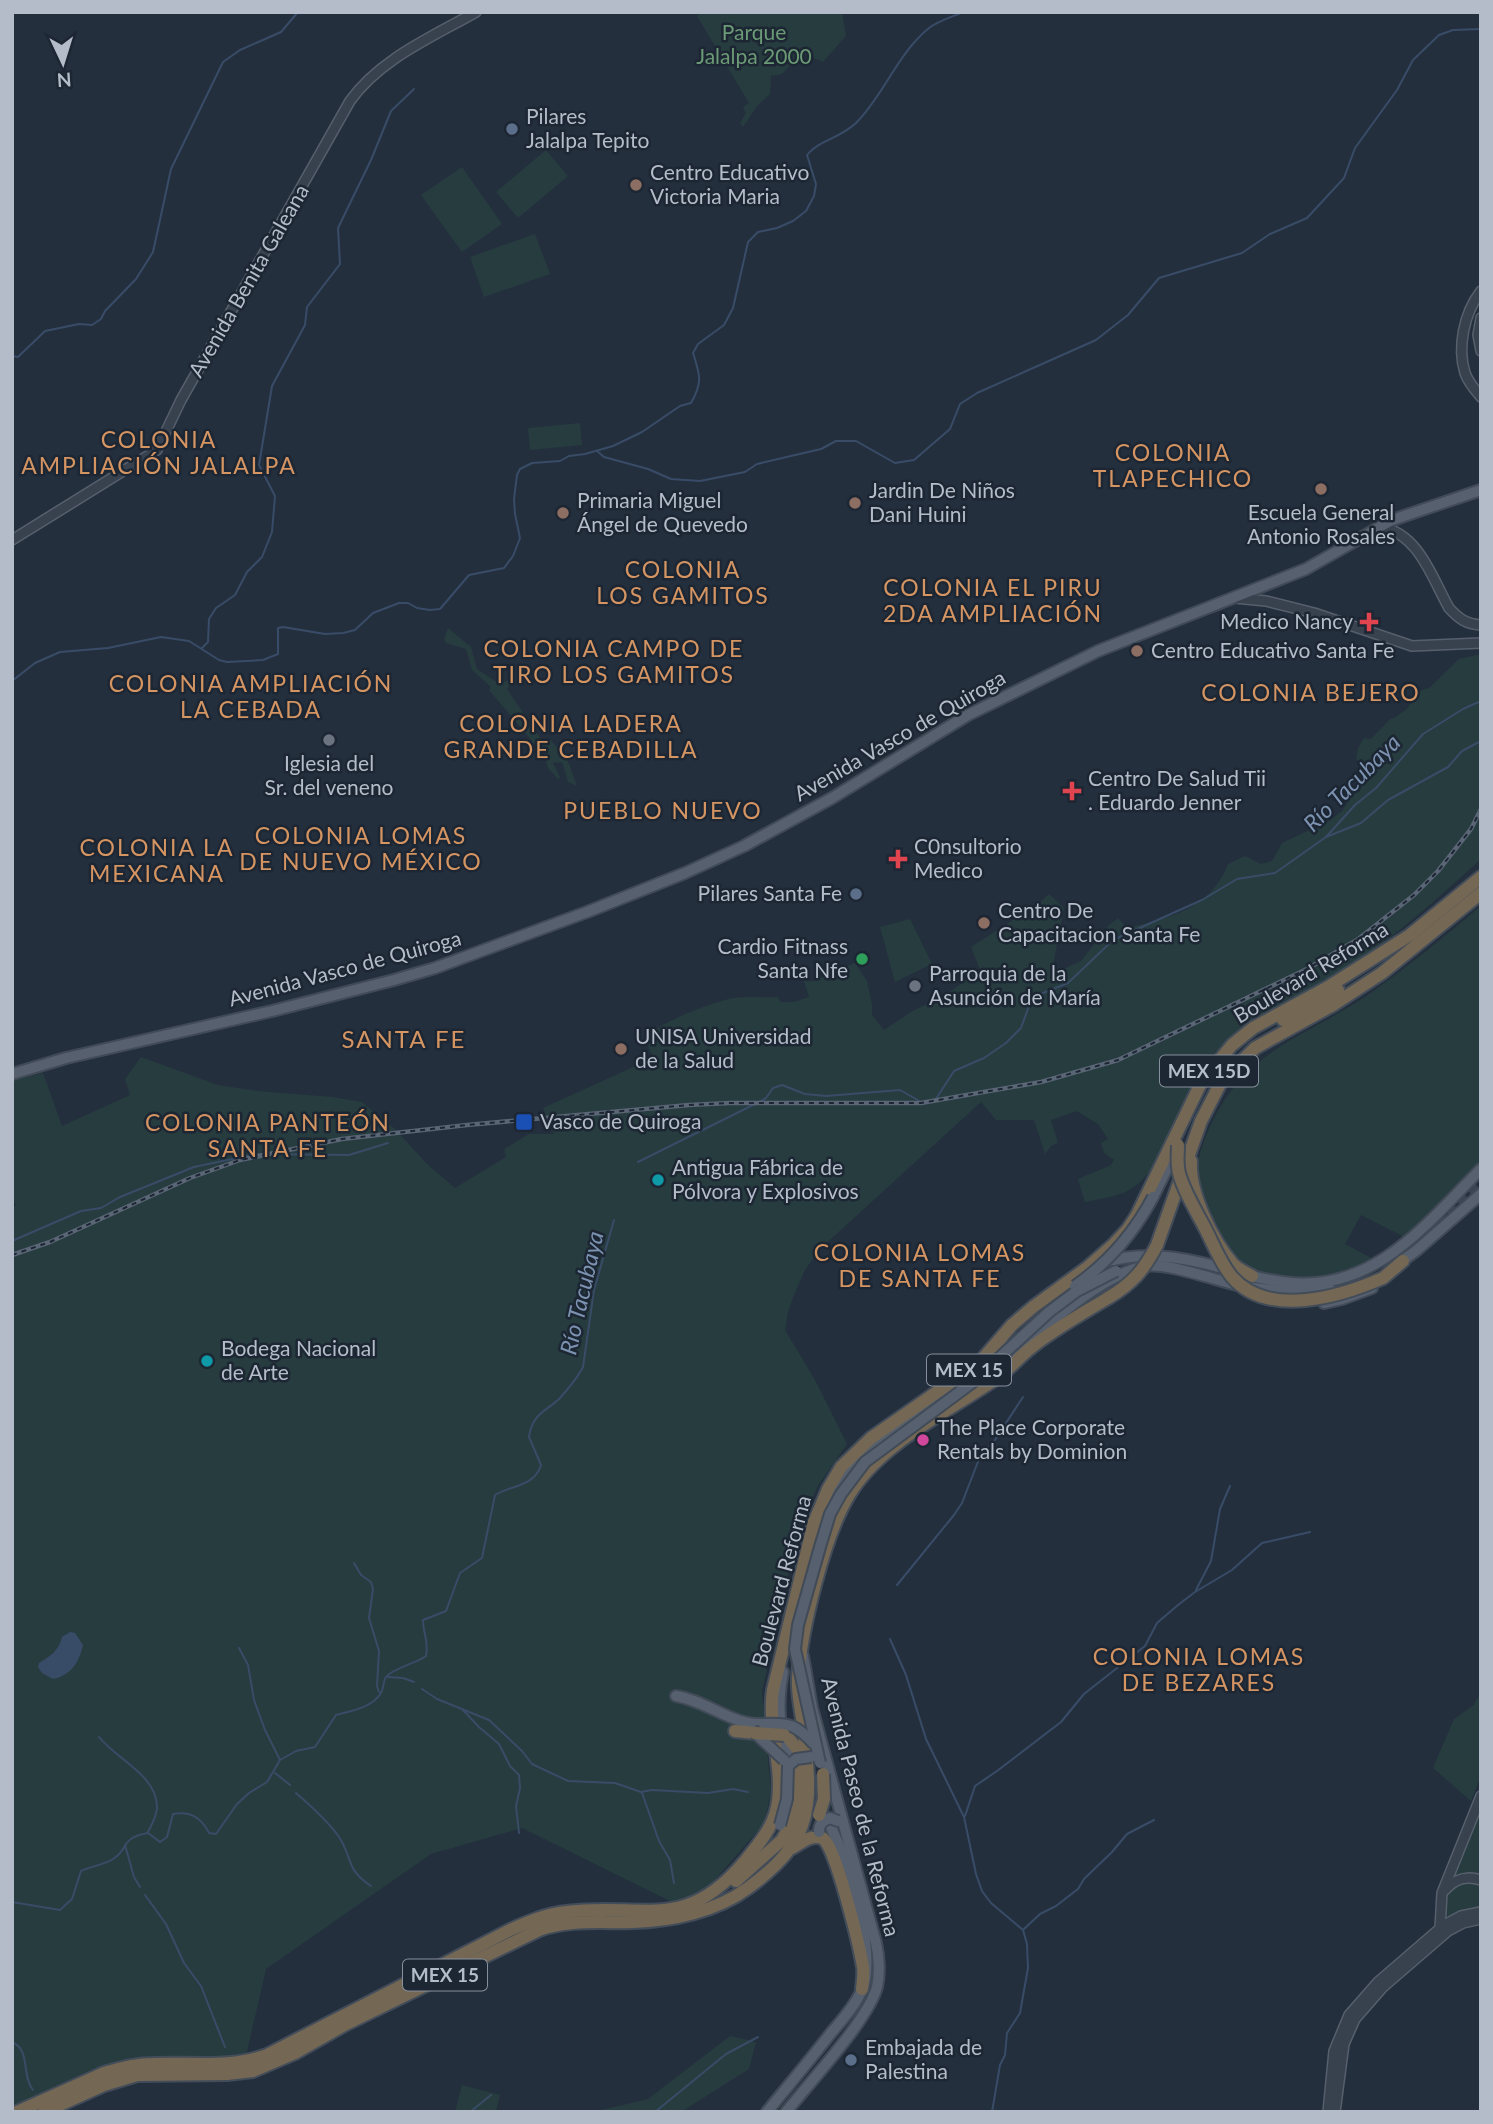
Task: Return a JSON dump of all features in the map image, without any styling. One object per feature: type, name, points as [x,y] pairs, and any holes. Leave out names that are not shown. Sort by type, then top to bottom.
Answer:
[{"type":"highway","name":"Boulevard Reforma","points":[[772,1712],[775,1680],[809,1538],[834,1478],[859,1447],[980,1362],[1012,1325],[1113,1245],[1132,1222],[1202,1081],[1232,1045],[1253,1028],[1328,987],[1410,935],[1480,877]]},
{"type":"highway","name":"Boulevard Reforma","points":[[802,1650],[836,1520],[866,1471],[887,1452],[998,1377],[1054,1330],[1134,1281],[1145,1268],[1157,1245],[1185,1146],[1222,1082],[1255,1048],[1333,1005],[1382,973],[1481,893]]},
{"type":"highway","points":[[1400,1256],[1384,1278],[1357,1290],[1327,1298],[1289,1300],[1249,1290],[1232,1277],[1224,1266],[1178,1169],[1205,1089],[1241,1047],[1270,1027],[1328,996],[1375,966],[1410,935]]},
{"type":"highway","points":[[1185,1146],[1191,1181],[1199,1202],[1234,1265],[1252,1276]]},
{"type":"highway","name":"MEX 15","points":[[44,2112],[104,2085],[137,2075],[227,2074],[253,2071],[295,2053],[346,2024],[539,1930],[569,1923],[652,1921],[692,1913],[721,1904],[749,1888],[790,1849],[802,1826],[809,1800],[798,1679],[802,1650]]},
{"type":"highway","name":"MEX 15","points":[[17,2112],[118,2068],[153,2064],[237,2063],[267,2055],[510,1930],[544,1916],[581,1911],[662,1911],[689,1905],[711,1894],[736,1872],[751,1854],[776,1813],[778,1775],[772,1712]]},
{"type":"highway","points":[[785,1735],[799,1727],[802,1720]]},
{"type":"highway","points":[[711,1894],[740,1878],[782,1840],[800,1800],[798,1750],[785,1735],[760,1729],[735,1731]]},
{"type":"highway","points":[[803,1842],[819,1815],[824,1799],[821,1768]]},
{"type":"highway","points":[[790,1849],[821,1835],[829,1843],[838,1867],[863,1967],[862,1989]]},
{"type":"main road","name":"Avenida Vasco de Quiroga","points":[[12,1074],[66,1058],[272,1011],[435,968],[685,873],[744,846],[832,797],[968,715],[1087,657],[1306,569],[1392,520],[1478,493]]},
{"type":"main road","points":[[786,1759],[780,1728],[780,1688],[816,1538],[833,1493],[846,1472],[864,1452],[981,1368],[1043,1309],[1085,1279],[1120,1248],[1138,1225],[1185,1146]]},
{"type":"main road","name":"MEX 15","points":[[1078,1274],[1113,1260],[1147,1256],[1187,1259],[1292,1283],[1329,1282],[1400,1256],[1481,1169]]},
{"type":"main road","name":"MEX 15","points":[[968,1395],[1047,1323],[1094,1290],[1123,1274],[1145,1266],[1199,1275],[1241,1286],[1292,1293],[1351,1286],[1414,1248],[1481,1194]]},
{"type":"main road","points":[[1199,1275],[1209,1282],[1266,1300],[1293,1304],[1328,1302],[1359,1294],[1390,1279],[1414,1248]]},
{"type":"main road","points":[[836,1825],[815,1746],[795,1649],[798,1625],[820,1547],[830,1514],[841,1494],[865,1462],[973,1382],[1049,1312],[1077,1291],[1116,1271],[1145,1266]]},
{"type":"main road","name":"Avenida Paseo de la Reforma","points":[[786,2112],[862,2016],[877,1986],[877,1948],[813,1707],[802,1650]]},
{"type":"main road","points":[[676,1696],[692,1699],[699,1706],[760,1729],[796,1774]]},
{"type":"main road","points":[[772,1712],[786,1759]]},
{"type":"main road","points":[[760,1729],[794,1726],[815,1746]]},
{"type":"main road","points":[[770,1850],[787,1798],[787,1772],[791,1762],[806,1756],[821,1768]]},
{"type":"main road","points":[[821,1835],[819,1826],[823,1820],[830,1818],[849,1839]]},
{"type":"main road","name":"Avenida Paseo de la Reforma","points":[[766,2112],[850,2010],[862,1989],[867,1958],[864,1937],[836,1825]]},
{"type":"main road","points":[[775,2112],[811,2067],[817,2052]]},
{"type":"street","name":"Avenida Benita Galeana","points":[[12,540],[156,450],[181,400],[358,89],[391,61],[476,12]]},
{"type":"street","points":[[1481,291],[1470,309],[1462,341],[1465,374],[1481,397]]},
{"type":"street","points":[[1481,318],[1478,335],[1481,351]]},
{"type":"street","points":[[1381,527],[1395,529],[1415,547],[1457,617],[1464,622],[1481,625]]},
{"type":"street","points":[[1235,598],[1266,601],[1314,613],[1412,646],[1481,643]]},
{"type":"street","points":[[1440,1928],[1442,1893],[1481,1796]]},
{"type":"street","points":[[1442,1893],[1458,1880],[1472,1877],[1481,1880]]},
{"type":"street","points":[[1328,2112],[1334,2051],[1346,2020],[1378,1982],[1440,1928],[1455,1918],[1481,1912]]},
{"type":"street","points":[[1335,2112],[1343,2044],[1355,2019],[1383,1987],[1448,1931],[1463,1923],[1481,1919]]},
{"type":"green space","name":"Parque Jalalpa 2000","points":[[701,12],[842,12],[846,36],[823,62],[802,53],[782,74],[771,76],[770,94],[757,106],[743,127],[740,123],[746,113],[743,107],[749,103],[697,16]]},
{"type":"green space","points":[[546,150],[568,176],[518,218],[496,192]]},
{"type":"green space","points":[[462,167],[502,224],[462,252],[421,195]]},
{"type":"green space","points":[[535,234],[550,274],[484,297],[470,257]]},
{"type":"green space","points":[[580,423],[582,445],[530,450],[528,428]]},
{"type":"green space","points":[[448,628],[471,647],[477,669],[498,683],[510,680],[512,683],[507,689],[543,742],[551,740],[565,753],[577,786],[568,782],[562,762],[553,763],[560,777],[558,779],[548,768],[544,755],[489,690],[491,687],[472,670],[466,649],[446,643],[444,639]]},
{"type":"green space","points":[[1481,654],[1481,859],[1416,917],[1363,957],[1276,1007],[1227,1041],[1202,1070],[1156,1163],[1144,1178],[1126,1192],[1085,1202],[1078,1179],[1111,1165],[1114,1160],[1104,1153],[1101,1143],[1108,1139],[1098,1124],[1077,1111],[1051,1120],[1058,1143],[1051,1146],[1045,1154],[1034,1120],[996,1120],[981,1102],[819,1250],[805,1270],[788,1312],[785,1330],[815,1380],[847,1444],[819,1484],[806,1511],[787,1578],[762,1692],[771,1792],[764,1824],[712,1883],[694,1895],[672,1902],[522,1828],[431,1854],[266,1969],[246,2056],[127,2060],[69,2080],[12,2108],[12,1206],[16,1206],[12,1194],[12,1081],[43,1073],[62,1126],[130,1095],[125,1079],[141,1057],[218,1085],[362,1102],[395,1129],[427,1164],[455,1188],[506,1157],[504,1149],[529,1134],[554,1134],[543,1108],[653,1058],[648,1037],[674,1019],[701,1008],[739,997],[778,997],[780,1002],[794,1002],[809,997],[804,981],[813,981],[855,963],[867,981],[872,1015],[884,1030],[911,1012],[947,994],[980,970],[971,947],[1049,894],[1064,908],[1053,966],[1061,970],[1081,961],[1109,925],[1118,918],[1127,928],[1187,909],[1211,892],[1228,864],[1245,856],[1261,864],[1272,861],[1282,843],[1329,821],[1342,811],[1368,771],[1356,759],[1364,738],[1371,739],[1390,719],[1408,708],[1416,692],[1429,688],[1459,659]]},
{"type":"green space","points":[[1481,906],[1481,1161],[1404,1237],[1361,1215],[1345,1244],[1375,1260],[1344,1271],[1309,1278],[1274,1276],[1257,1271],[1243,1262],[1227,1245],[1198,1178],[1201,1150],[1224,1101],[1259,1062],[1372,992]]},
{"type":"green space","points":[[910,919],[932,964],[895,982],[880,927]]},
{"type":"green space","points":[[1481,1691],[1481,1775],[1471,1801],[1433,1768],[1454,1719],[1474,1705]]},
{"type":"green space","points":[[1481,1810],[1481,1876],[1450,1881]]},
{"type":"green space","points":[[1467,1881],[1481,1883],[1481,1910],[1444,1915],[1444,1895],[1453,1887]]},
{"type":"green space","points":[[730,2036],[756,2042],[749,2069],[681,2112],[593,2112],[648,2099]]},
{"type":"green space","points":[[462,2085],[500,2095],[496,2112],[455,2112]]},
{"type":"water","points":[[70,1632],[75,1633],[83,1645],[81,1651],[69,1671],[53,1679],[42,1673],[38,1667],[39,1663],[54,1653],[62,1637]]},
{"type":"waterway","points":[[12,356],[18,357],[45,331],[79,324],[92,325],[101,319],[105,311],[136,279],[153,252],[171,169],[223,62],[240,50],[281,32],[298,12]]},
{"type":"waterway","points":[[12,681],[35,663],[60,652],[108,648],[161,637],[189,641],[219,660],[227,662],[263,660],[278,654],[278,628],[325,634],[343,633],[355,630],[373,613],[399,603],[430,610],[440,609],[469,575],[504,568],[513,556],[520,538],[514,499],[520,469],[532,463],[560,461],[569,456],[613,446],[642,432],[680,406],[691,403],[699,378],[693,353],[698,344],[724,325],[733,308],[748,242],[758,232],[793,221],[806,211],[814,196],[816,184],[807,155],[856,123],[918,38],[941,21],[963,12]]},
{"type":"waterway","points":[[597,451],[604,457],[648,469],[671,479],[700,481],[745,472],[757,464],[821,449],[836,441],[856,441],[895,463],[914,460],[950,429],[960,404],[977,393],[1096,340],[1128,315],[1159,278],[1242,253],[1270,234],[1307,218],[1344,178],[1355,148],[1397,90],[1413,60],[1439,35],[1453,30],[1481,29]]},
{"type":"waterway","points":[[202,648],[208,642],[209,619],[216,608],[235,595],[247,572],[262,557],[272,532],[275,496],[259,465],[272,386],[305,325],[307,307],[340,264],[338,228],[391,111],[414,89]]},
{"type":"waterway","name":"Río Tacubaya","points":[[638,1162],[755,1104],[766,1098],[773,1088],[782,1085],[805,1094],[826,1096],[900,1090],[923,1103],[934,1102],[954,1071],[984,1058],[1006,1043],[1021,1028],[1029,1006],[1038,995],[1068,983],[1113,940],[1202,900],[1237,879],[1275,873],[1326,837],[1355,805],[1376,788],[1423,734],[1481,701]]},
{"type":"waterway","points":[[1326,837],[1361,823],[1388,800],[1448,767],[1462,751],[1481,741]]},
{"type":"waterway","points":[[12,1241],[81,1211],[101,1208],[120,1197],[194,1167],[256,1154],[349,1155],[388,1143]]},
{"type":"waterway","name":"Río Tacubaya","points":[[12,1902],[60,1910],[72,1899],[81,1871],[113,1859],[129,1841],[139,1835],[148,1833],[160,1842],[167,1837],[173,1814],[185,1813],[194,1816],[209,1833],[216,1834],[237,1804],[267,1782],[280,1760],[296,1751],[315,1747],[336,1715],[372,1702],[381,1693],[389,1674],[426,1656],[423,1620],[446,1611],[460,1573],[482,1558],[495,1495],[528,1481],[538,1472],[541,1465],[529,1437],[531,1429],[536,1418],[559,1399],[583,1367],[594,1290],[614,1220]]},
{"type":"waterway","points":[[897,1585],[954,1515],[962,1503],[981,1454],[993,1443],[1023,1397]]},
{"type":"waterway","points":[[1196,1590],[1211,1561],[1220,1509],[1230,1486]]},
{"type":"waterway","points":[[965,1816],[975,1786],[1061,1722],[1084,1694],[1145,1646],[1157,1623],[1178,1605],[1232,1570],[1262,1543],[1310,1532]]},
{"type":"waterway","points":[[354,1563],[361,1575],[371,1582],[373,1589],[369,1618],[379,1651],[379,1692]]},
{"type":"waterway","points":[[890,1639],[906,1675],[926,1739],[964,1817],[982,1891],[991,1903],[1023,1930],[1027,1944],[1028,1968],[1020,2013],[1007,2033],[1005,2055],[1000,2065],[992,2112]]},
{"type":"waterway","points":[[239,1648],[248,1665],[254,1700],[280,1760]]},
{"type":"waterway","points":[[388,1677],[414,1682]]},
{"type":"waterway","points":[[422,1689],[437,1699],[489,1720],[532,1764],[568,1781],[615,1783],[641,1792],[652,1790],[708,1793],[733,1789],[748,1792]]},
{"type":"waterway","points":[[462,1709],[499,1744],[510,1766],[519,1775],[520,1788],[516,1806],[519,1833]]},
{"type":"waterway","points":[[99,1737],[150,1786],[157,1807],[148,1832]]},
{"type":"waterway","points":[[275,1773],[290,1785]]},
{"type":"waterway","points":[[296,1793],[335,1831],[353,1869],[371,1886]]},
{"type":"waterway","points":[[642,1793],[659,1841],[670,1860],[674,1883]]},
{"type":"waterway","points":[[1024,1929],[1040,1914],[1056,1906],[1078,1889],[1084,1879],[1127,1834],[1154,1820]]},
{"type":"waterway","points":[[125,1845],[134,1877],[140,1887]]},
{"type":"waterway","points":[[145,1895],[166,1924],[184,1963],[201,1986],[225,2047]]},
{"type":"waterway","points":[[655,2112],[726,2054],[758,2037]]},
{"type":"waterway","points":[[12,2042],[22,2051],[27,2077],[33,2090]]},
{"type":"waterway","points":[[470,2112],[491,2095]]},
{"type":"tunnel","points":[[1414,1243],[1481,1186]]},
{"type":"railway","points":[[12,1255],[50,1242],[190,1178],[240,1160],[342,1139],[689,1105],[921,1103],[1041,1082],[1118,1060],[1307,969],[1357,940],[1414,895],[1438,871],[1471,829],[1481,809]]},
{"type":"place","name":"Pilares Jalalpa Tepito","points":[[512,129]]},
{"type":"place","name":"Centro Educativo Victoria Maria","points":[[636,185]]},
{"type":"place","name":"Escuela General Antonio Rosales","points":[[1321,489]]},
{"type":"place","name":"Jardin De Niños Dani Huini","points":[[855,503]]},
{"type":"place","name":"Primaria Miguel Ángel de Quevedo","points":[[563,513]]},
{"type":"place","name":"Medico Nancy","points":[[1369,622]]},
{"type":"place","name":"Centro Educativo Santa Fe","points":[[1137,651]]},
{"type":"place","name":"Iglesia del Sr. del veneno","points":[[329,740]]},
{"type":"place","name":"Centro De Salud Tii . Eduardo Jenner","points":[[1072,791]]},
{"type":"place","name":"C0nsultorio Medico","points":[[898,859]]},
{"type":"place","name":"Pilares Santa Fe","points":[[856,894]]},
{"type":"place","name":"Centro De Capacitacion Santa Fe","points":[[984,923]]},
{"type":"place","name":"Cardio Fitnass Santa Nfe","points":[[862,959]]},
{"type":"place","name":"Parroquia de la Asunción de María","points":[[915,986]]},
{"type":"place","name":"UNISA Universidad de la Salud","points":[[621,1049]]},
{"type":"place","name":"Vasco de Quiroga","points":[[524,1122]]},
{"type":"place","name":"Antigua Fábrica de Pólvora y Explosivos","points":[[658,1180]]},
{"type":"place","name":"Bodega Nacional de Arte","points":[[207,1361]]},
{"type":"place","name":"The Place Corporate Rentals by Dominion","points":[[923,1440]]},
{"type":"place","name":"Embajada de Palestina","points":[[851,2060]]},
{"type":"district","name":"COLONIA AMPLIACIÓN JALALPA","points":[[159,453]]},
{"type":"district","name":"COLONIA TLAPECHICO","points":[[1173,466]]},
{"type":"district","name":"COLONIA LOS GAMITOS","points":[[683,583]]},
{"type":"district","name":"COLONIA EL PIRU 2DA AMPLIACIÓN","points":[[993,601]]},
{"type":"district","name":"COLONIA CAMPO DE TIRO LOS GAMITOS","points":[[614,662]]},
{"type":"district","name":"COLONIA BEJERO","points":[[1311,693]]},
{"type":"district","name":"COLONIA AMPLIACIÓN LA CEBADA","points":[[251,697]]},
{"type":"district","name":"COLONIA LADERA GRANDE CEBADILLA","points":[[571,737]]},
{"type":"district","name":"PUEBLO NUEVO","points":[[663,811]]},
{"type":"district","name":"COLONIA LOMAS DE NUEVO MÉXICO","points":[[361,849]]},
{"type":"district","name":"COLONIA LA MEXICANA","points":[[157,861]]},
{"type":"district","name":"SANTA FE","points":[[404,1040]]},
{"type":"district","name":"COLONIA PANTEÓN SANTA FE","points":[[268,1136]]},
{"type":"district","name":"COLONIA LOMAS DE SANTA FE","points":[[920,1266]]},
{"type":"district","name":"COLONIA LOMAS DE BEZARES","points":[[1199,1670]]}]
